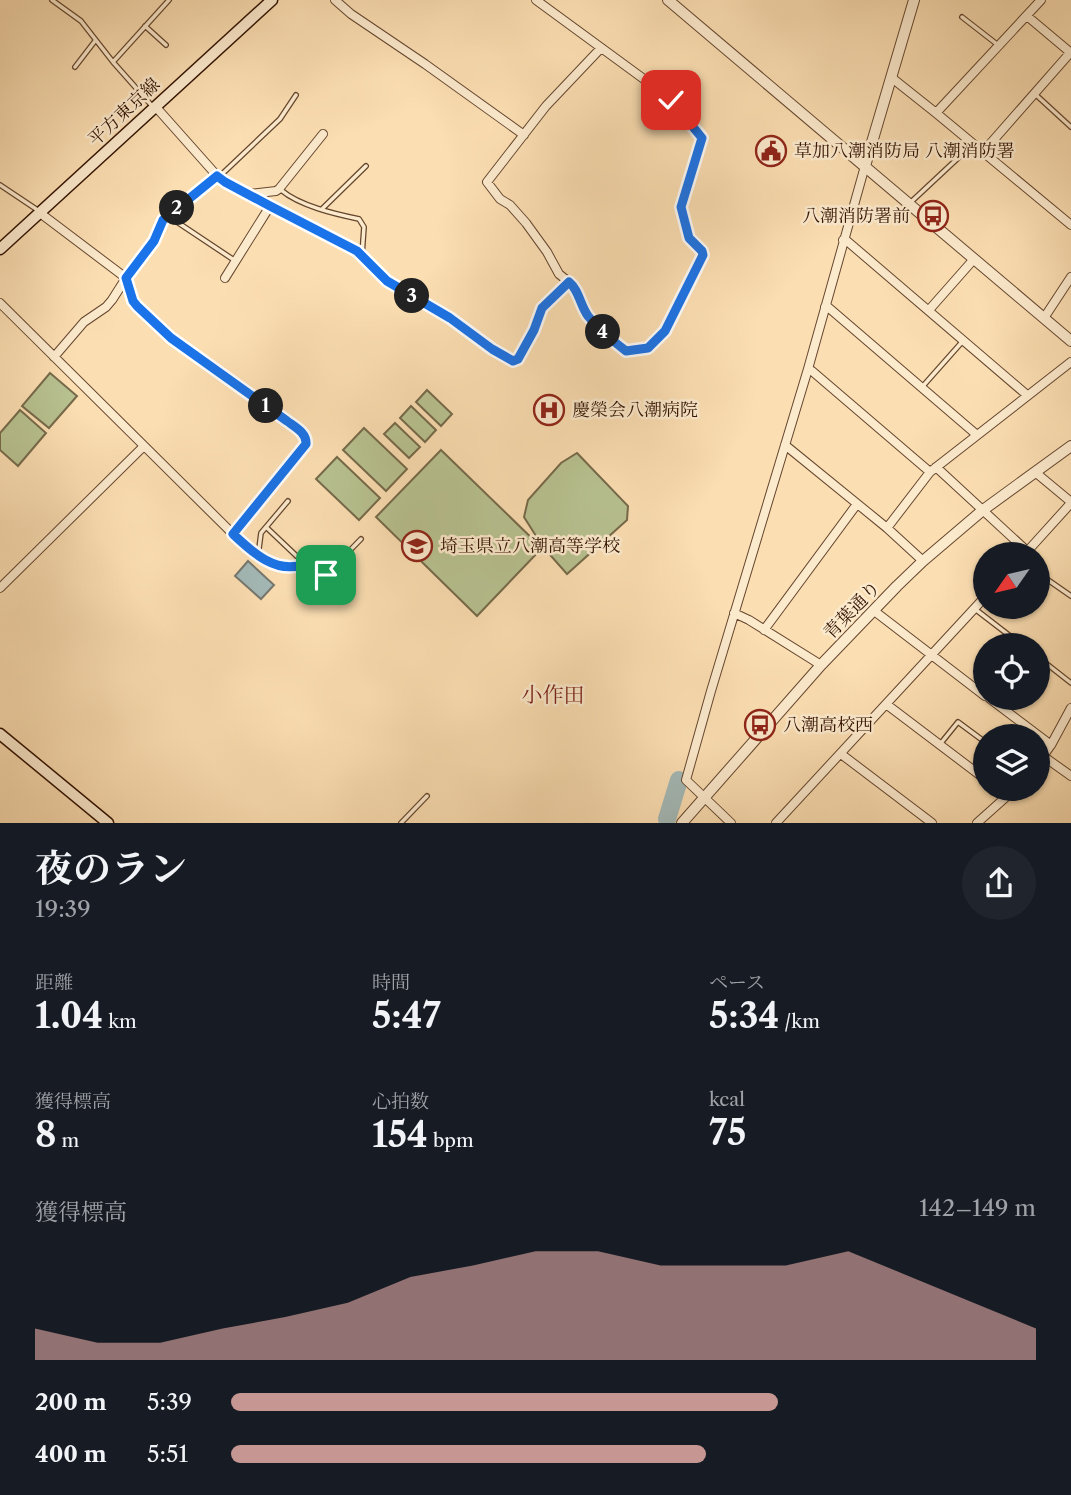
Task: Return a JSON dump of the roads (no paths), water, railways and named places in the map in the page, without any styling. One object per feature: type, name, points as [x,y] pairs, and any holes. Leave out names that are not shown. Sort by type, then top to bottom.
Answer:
[{"type":"main road","name":"平方東京線","points":[[0,249],[272,0]]},
{"type":"main road","points":[[0,734],[107,823]]},
{"type":"street","points":[[335,0],[524,135]]},
{"type":"street","points":[[536,0],[667,96],[702,138],[681,207],[689,238],[703,255],[665,331],[648,348],[626,351],[605,334],[588,315],[575,287],[559,274],[526,223],[487,183],[546,106],[601,48]]},
{"type":"street","points":[[668,0],[1071,341]]},
{"type":"street","points":[[731,823],[687,780],[914,0]]},
{"type":"street","points":[[936,113],[1041,0]]},
{"type":"street","points":[[984,152],[1071,53],[1027,16]]},
{"type":"street","points":[[891,78],[1071,225]]},
{"type":"street","points":[[154,107],[218,177],[357,251],[387,281],[450,318],[513,361],[518,359],[534,330],[542,308],[569,282]]},
{"type":"street","points":[[249,194],[279,189],[323,134]]},
{"type":"street","points":[[225,278],[270,206]]},
{"type":"street","points":[[40,213],[126,278],[106,307],[84,322],[54,357]]},
{"type":"street","points":[[843,240],[1027,395]]},
{"type":"street","points":[[929,310],[974,258]]},
{"type":"street","points":[[1044,318],[1071,277]]},
{"type":"street","points":[[0,303],[233,534]]},
{"type":"street","points":[[825,307],[976,435]]},
{"type":"street","points":[[887,528],[933,469],[1071,362]]},
{"type":"street","points":[[808,369],[983,510],[1014,542]]},
{"type":"street","points":[[785,445],[923,561]]},
{"type":"street","points":[[0,588],[144,446]]},
{"type":"street","name":"青葉通り","points":[[682,823],[821,665],[923,561],[983,510],[1071,446]]},
{"type":"street","points":[[1035,472],[1071,502],[1035,542]]},
{"type":"street","points":[[764,630],[857,504]]},
{"type":"street","points":[[873,610],[973,686]]},
{"type":"street","points":[[776,823],[973,610]]},
{"type":"street","points":[[734,614],[821,665]]},
{"type":"street","points":[[886,704],[973,770]]},
{"type":"street","points":[[1004,710],[1051,745],[1071,709]]},
{"type":"street","points":[[841,754],[932,823]]},
{"type":"street","points":[[1050,765],[1071,776]]},
{"type":"street","points":[[980,822],[1002,801]]},
{"type":"lane","points":[[52,0],[80,21],[154,107]]},
{"type":"lane","points":[[113,62],[169,0]]},
{"type":"lane","points":[[962,17],[998,45]]},
{"type":"lane","points":[[145,26],[166,45]]},
{"type":"lane","points":[[75,67],[95,41]]},
{"type":"lane","points":[[1035,94],[1071,127]]},
{"type":"lane","points":[[296,95],[280,119],[218,177],[163,220],[154,241],[126,278],[133,301],[171,338],[303,434],[306,444],[233,534],[258,556],[275,565],[297,567],[305,564]]},
{"type":"lane","points":[[909,203],[973,144]]},
{"type":"lane","points":[[322,209],[366,166]]},
{"type":"lane","points":[[0,185],[40,213]]},
{"type":"lane","points":[[279,189],[337,215],[359,219],[365,227],[362,256]]},
{"type":"lane","points":[[169,216],[236,261]]},
{"type":"lane","points":[[922,388],[963,340]]},
{"type":"lane","points":[[258,556],[261,534],[288,501]]},
{"type":"lane","points":[[267,527],[317,576],[326,575],[361,539]]},
{"type":"lane","points":[[1050,581],[1071,596]]},
{"type":"lane","points":[[990,620],[1007,633]]},
{"type":"lane","points":[[1050,666],[1071,683]]},
{"type":"lane","points":[[939,745],[958,722],[973,733]]},
{"type":"lane","points":[[401,823],[427,796]]},
{"type":"water","points":[[248,561],[274,585],[261,599],[235,576]]},
{"type":"waterway","points":[[667,819],[679,780]]},
{"type":"place","name":"草加八潮消防局 八潮消防署","points":[[771,151]]},
{"type":"place","name":"八潮消防署前","points":[[933,216]]},
{"type":"place","name":"慶榮会八潮病院","points":[[549,410]]},
{"type":"place","name":"埼玉県立八潮高等学校","points":[[417,546]]},
{"type":"place","name":"八潮高校西","points":[[760,725]]},
{"type":"district","name":"小作田","points":[[553,694]]}]
